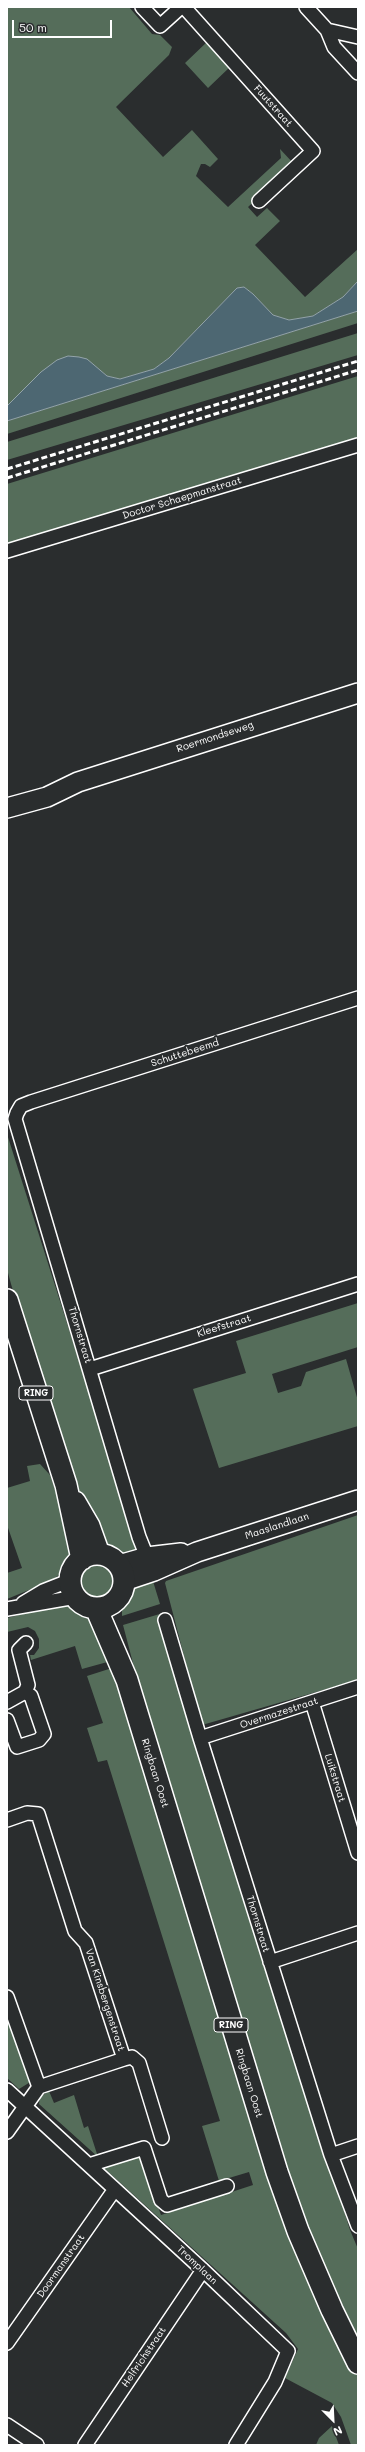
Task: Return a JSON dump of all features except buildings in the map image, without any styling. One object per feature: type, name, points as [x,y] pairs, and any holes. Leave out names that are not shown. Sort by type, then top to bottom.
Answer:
[{"type":"main road","name":"RING","points":[[7,1300],[66,1485],[89,1526],[90,1557]]},
{"type":"main road","points":[[90,1557],[114,1560],[122,1573],[123,1589],[105,1605],[81,1603],[73,1588],[74,1568],[90,1557]]},
{"type":"main road","name":"Ringbaan Oost","points":[[105,1605],[123,1643],[127,1680],[277,2172],[298,2231],[332,2310],[358,2362]]},
{"type":"street","name":"Fuutstraat","points":[[142,7],[160,26],[183,7],[313,151],[259,201]]},
{"type":"street","points":[[306,7],[327,30],[334,47],[358,73]]},
{"type":"street","points":[[327,30],[358,37]]},
{"type":"street","name":"Doctor Schaepmanstraat","points":[[7,551],[358,445]]},
{"type":"street","name":"Roermondseweg","points":[[7,808],[47,797],[73,783],[358,693]]},
{"type":"street","name":"Roermondseweg","points":[[7,794],[45,785],[73,783]]},
{"type":"street","name":"Schuttebeemd","points":[[17,1113],[21,1106],[31,1102],[358,998]]},
{"type":"street","name":"Thornstraat","points":[[17,1113],[15,1119],[137,1530],[148,1557]]},
{"type":"street","name":"Kleefstraat","points":[[90,1369],[358,1284]]},
{"type":"street","name":"Maaslandlaan","points":[[122,1573],[154,1571],[197,1552],[358,1500]]},
{"type":"street","name":"Maaslandlaan","points":[[122,1573],[148,1557],[197,1552]]},
{"type":"street","points":[[11,1608],[43,1591],[73,1588]]},
{"type":"street","points":[[11,1608],[73,1588]]},
{"type":"street","name":"Thornstraat","points":[[165,1620],[200,1738],[331,2155],[358,2226]]},
{"type":"street","points":[[7,1702],[25,1692],[28,1685],[19,1650],[26,1643]]},
{"type":"street","name":"Overmazestraat","points":[[200,1738],[358,1688]]},
{"type":"street","points":[[7,1720],[17,1747],[40,1740],[44,1734],[31,1696],[25,1692]]},
{"type":"street","name":"Luikstraat","points":[[312,1702],[358,1853]]},
{"type":"street","name":"Van Kinsbergenstraat","points":[[7,1820],[27,1813],[38,1814],[75,1931],[86,1942],[124,2059],[132,2057],[139,2063],[162,2138]]},
{"type":"street","points":[[270,1962],[358,1933]]},
{"type":"street","points":[[7,1997],[39,2086]]},
{"type":"street","points":[[7,2132],[39,2086],[124,2059]]},
{"type":"street","name":"Tromplaan","points":[[7,2090],[203,2270],[288,2351],[275,2382],[236,2445]]},
{"type":"street","points":[[331,2155],[358,2146]]},
{"type":"street","points":[[89,2165],[144,2148],[161,2200],[167,2205],[227,2186]]},
{"type":"street","name":"Doormanstraat","points":[[7,2343],[115,2189]]},
{"type":"street","name":"Helfrichstraat","points":[[86,2445],[203,2270]]},
{"type":"street","points":[[7,2425],[37,2445]]},
{"type":"green space","points":[[7,7],[129,7],[152,34],[160,35],[172,47],[169,55],[116,107],[163,157],[192,130],[218,159],[210,167],[205,164],[201,164],[196,176],[228,207],[281,158],[280,149],[294,164],[248,207],[257,217],[267,208],[280,221],[255,245],[305,297],[358,249],[358,281],[343,297],[313,316],[289,320],[273,315],[253,294],[244,287],[237,288],[169,358],[154,369],[120,379],[107,376],[86,359],[41,372],[7,406]]},
{"type":"green space","points":[[208,41],[231,66],[208,88],[185,63]]},
{"type":"green space","points":[[358,311],[358,323],[7,434],[7,421]]},
{"type":"green space","points":[[358,333],[358,355],[7,460],[7,442]]},
{"type":"green space","points":[[358,376],[358,439],[7,545],[7,484]]},
{"type":"green space","points":[[7,1134],[138,1547],[137,1553],[125,1556],[117,1554],[108,1549],[96,1535],[55,1428],[7,1269]]},
{"type":"green space","points":[[358,1303],[358,1347],[272,1374],[278,1393],[301,1386],[306,1372],[346,1359],[358,1401],[358,1426],[219,1468],[193,1389],[246,1373],[236,1341]]},
{"type":"green space","points":[[40,1464],[50,1475],[70,1533],[72,1557],[64,1571],[51,1581],[7,1599],[7,1573],[22,1568],[7,1525],[7,1488],[30,1481],[27,1466]]},
{"type":"green space","points":[[358,1515],[358,1680],[202,1725],[165,1583],[166,1581]]},
{"type":"green space","points":[[97,1565],[103,1566],[110,1572],[113,1581],[112,1587],[106,1594],[97,1597],[91,1596],[84,1590],[81,1581],[82,1575],[88,1568]]},
{"type":"green space","points":[[152,1578],[160,1604],[122,1616],[122,1605],[134,1585]]},
{"type":"green space","points":[[62,1604],[75,1607],[88,1614],[111,1661],[82,1669],[75,1646],[31,1660],[30,1655],[34,1655],[39,1648],[39,1639],[35,1631],[28,1627],[7,1632],[7,1618]]},
{"type":"green space","points":[[163,1613],[164,1616],[158,1618],[350,2230],[358,2249],[358,2342],[302,2221],[156,1751],[123,1625]]},
{"type":"green space","points":[[112,1668],[276,2194],[335,2330],[358,2374],[358,2445],[351,2445],[341,2417],[332,2403],[285,2378],[298,2349],[286,2333],[104,2168],[140,2157],[161,2215],[253,2185],[249,2172],[219,2181],[202,2126],[220,2121],[107,1760],[98,1762],[87,1728],[103,1723],[87,1676]]},
{"type":"green space","points":[[7,2009],[32,2081],[19,2089],[7,2078]]},
{"type":"green space","points":[[49,2091],[54,2103],[74,2095],[84,2128],[88,2126],[98,2157],[39,2104],[40,2097]]},
{"type":"green space","points":[[332,2426],[339,2445],[316,2445],[319,2438]]},
{"type":"water","points":[[358,281],[358,311],[7,421],[7,406],[41,372],[57,360],[68,356],[87,359],[107,376],[120,379],[154,369],[169,358],[237,288],[244,287],[253,294],[273,315],[289,320],[313,316],[343,297]]},
{"type":"railway","points":[[7,469],[358,361]]},
{"type":"railway","points":[[7,478],[358,370]]}]
